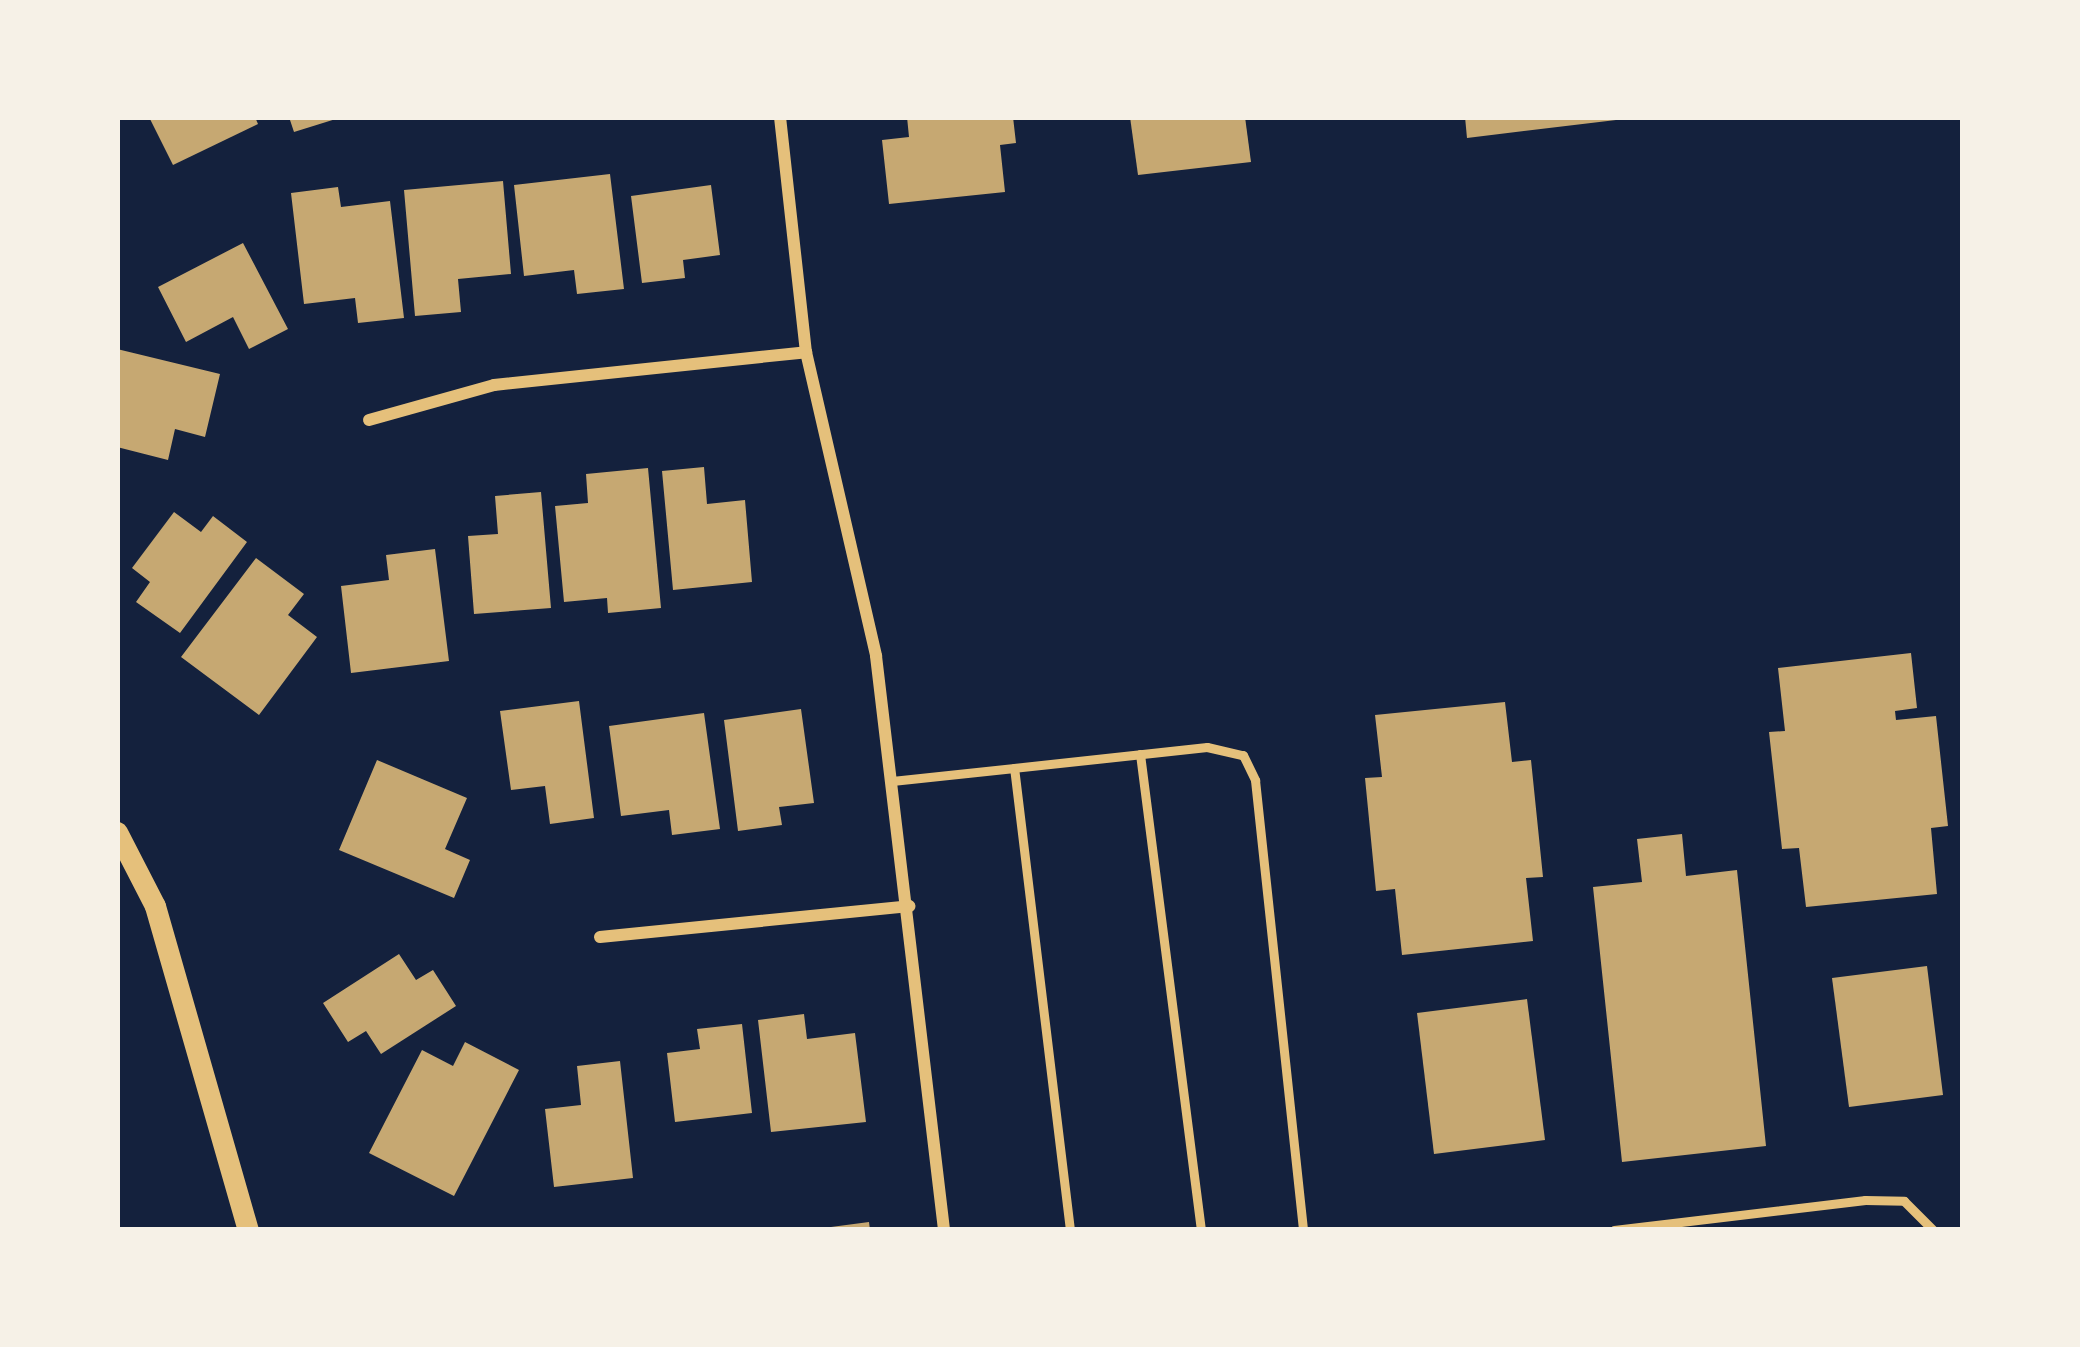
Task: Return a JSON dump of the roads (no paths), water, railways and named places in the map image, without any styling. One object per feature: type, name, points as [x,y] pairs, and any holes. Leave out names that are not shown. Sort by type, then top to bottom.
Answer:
[{"type":"street","points":[[780,117],[806,352],[876,656],[944,1230]]},
{"type":"street","points":[[369,420],[494,385],[806,352]]},
{"type":"street","points":[[117,832],[155,906],[248,1230]]},
{"type":"street","points":[[600,938],[909,906]]},
{"type":"lane","points":[[892,781],[1207,747],[1244,755],[1255,780],[1303,1230]]},
{"type":"lane","points":[[1140,754],[1201,1230]]},
{"type":"lane","points":[[1015,768],[1070,1230]]},
{"type":"lane","points":[[1614,1230],[1865,1200],[1904,1201],[1933,1230]]}]
